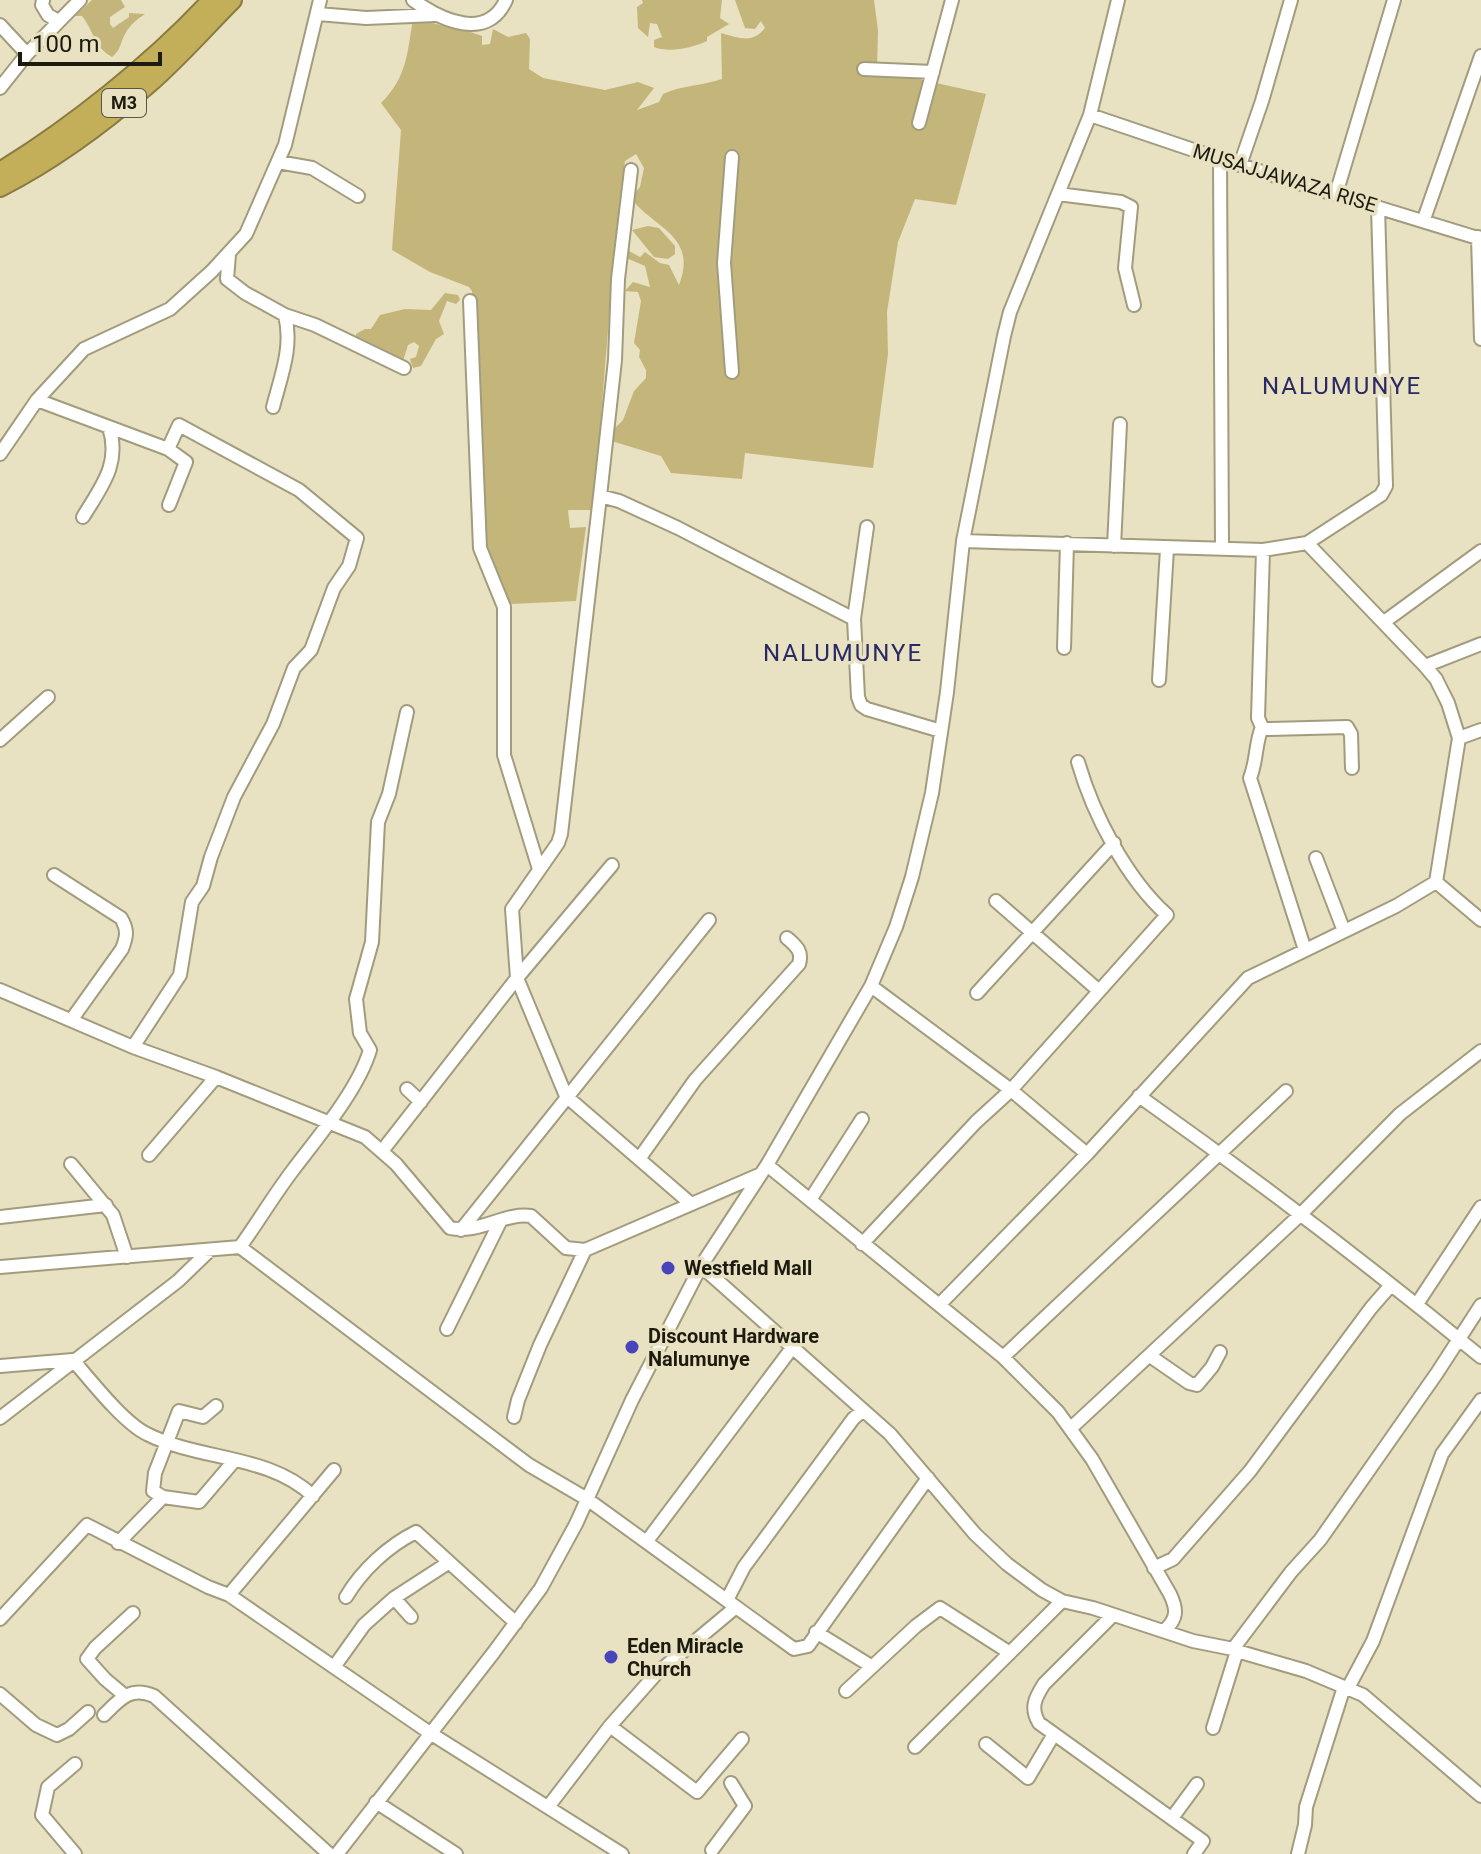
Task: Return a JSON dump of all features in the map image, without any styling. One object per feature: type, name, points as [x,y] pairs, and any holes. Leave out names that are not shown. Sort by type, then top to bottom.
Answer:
[{"type":"highway","name":"M3","points":[[0,172],[61,132],[195,19],[212,0]]},
{"type":"highway","name":"M3","points":[[0,187],[85,133],[150,83],[232,0]]},
{"type":"street","points":[[43,0],[45,10],[58,21]]},
{"type":"street","points":[[0,88],[27,54],[80,0]]},
{"type":"street","points":[[413,0],[435,15],[461,23],[481,23],[495,18],[506,0]]},
{"type":"street","points":[[919,123],[952,0]]},
{"type":"street","points":[[337,1854],[516,1623],[553,1568],[632,1400],[701,1266],[764,1170],[871,986],[896,927],[912,877],[932,793],[963,541],[1010,312],[1090,115],[1118,0]]},
{"type":"street","points":[[1240,165],[1291,0]]},
{"type":"street","points":[[1336,194],[1394,0]]},
{"type":"street","points":[[0,454],[37,400],[84,349],[170,309],[246,234],[278,162],[319,4],[366,18],[435,15]]},
{"type":"street","points":[[0,25],[27,54]]},
{"type":"street","points":[[1424,219],[1481,56]]},
{"type":"street","points":[[864,69],[933,72]]},
{"type":"street","name":"MUSAJJAWAZA RISE","points":[[1090,115],[1220,159],[1479,238]]},
{"type":"street","points":[[732,157],[724,263],[732,372]]},
{"type":"street","points":[[1220,159],[1222,548]]},
{"type":"street","points":[[278,162],[312,168],[358,196]]},
{"type":"street","points":[[631,170],[618,279],[615,360],[561,834],[558,843],[512,909],[517,978],[566,1096],[690,1203]]},
{"type":"street","points":[[1058,194],[1121,202],[1131,207],[1125,268],[1134,305]]},
{"type":"street","points":[[963,541],[1263,550],[1307,543],[1381,495],[1386,486],[1378,207]]},
{"type":"street","points":[[1479,238],[1481,339]]},
{"type":"street","points":[[229,254],[227,279],[245,293],[285,315],[315,325],[404,368]]},
{"type":"street","points":[[470,301],[480,548],[504,607],[504,755],[539,869]]},
{"type":"street","points":[[273,407],[289,335],[285,315]]},
{"type":"street","points":[[37,400],[168,449],[186,462],[169,505]]},
{"type":"street","points":[[1114,546],[1120,424]]},
{"type":"street","points":[[133,1047],[180,975],[192,902],[203,886],[234,797],[273,724],[294,668],[311,650],[334,588],[349,566],[357,538],[299,490],[179,425],[168,449]]},
{"type":"street","points":[[83,517],[112,464],[114,444],[109,427]]},
{"type":"street","points":[[600,496],[619,501],[678,528],[854,619]]},
{"type":"street","points":[[867,527],[854,619],[858,697],[867,709],[941,731]]},
{"type":"street","points":[[1064,648],[1067,543]]},
{"type":"street","points":[[940,1304],[1087,1154],[1248,978],[1396,906],[1436,882],[1459,738],[1448,703],[1436,679],[1425,666],[1307,543]]},
{"type":"street","points":[[1159,680],[1167,549]]},
{"type":"street","points":[[1263,550],[1258,718],[1262,727],[1255,743],[1255,765],[1250,778],[1305,950]]},
{"type":"street","points":[[1384,622],[1481,551]]},
{"type":"street","points":[[1425,666],[1481,644]]},
{"type":"street","points":[[0,740],[48,697]]},
{"type":"street","points":[[240,1247],[330,1122],[370,1050],[360,1033],[356,999],[372,942],[378,822],[389,794],[407,712]]},
{"type":"street","points":[[1262,727],[1347,727],[1351,734],[1352,768]]},
{"type":"street","points":[[1459,738],[1481,730]]},
{"type":"street","points":[[862,1244],[976,1122],[1011,1090],[1167,915],[1135,881],[1087,794],[1078,762]]},
{"type":"street","points":[[977,993],[1114,843]]},
{"type":"street","points":[[1316,858],[1344,931]]},
{"type":"street","points":[[382,1151],[517,978],[612,865]]},
{"type":"street","points":[[54,875],[121,918],[127,928],[122,949],[72,1019]]},
{"type":"street","points":[[1436,882],[1481,920]]},
{"type":"street","points":[[996,901],[1098,990]]},
{"type":"street","points":[[461,1230],[709,920]]},
{"type":"street","points":[[639,1159],[695,1080],[799,964],[799,948],[787,938]]},
{"type":"street","points":[[871,986],[1011,1090],[1087,1154]]},
{"type":"street","points":[[0,990],[133,1047],[365,1137],[412,1182],[444,1224],[461,1230],[531,1216],[566,1248],[585,1250],[764,1170]]},
{"type":"street","points":[[1071,1428],[1300,1215],[1400,1114],[1481,1051]]},
{"type":"street","points":[[149,1155],[216,1077]]},
{"type":"street","points":[[407,1089],[421,1102]]},
{"type":"street","points":[[1003,1357],[1286,1091]]},
{"type":"street","points":[[1139,1096],[1417,1304],[1481,1357]]},
{"type":"street","points":[[810,1200],[862,1119]]},
{"type":"street","points":[[71,1164],[106,1205],[127,1257]]},
{"type":"street","points":[[764,1170],[810,1200],[940,1304],[1003,1357],[1071,1428],[1123,1511],[1177,1609],[1165,1630]]},
{"type":"street","points":[[0,1217],[106,1205]]},
{"type":"street","points":[[1417,1304],[1481,1207]]},
{"type":"street","points":[[447,1329],[500,1222]]},
{"type":"street","points":[[0,1267],[240,1247],[529,1465],[587,1499],[794,1649],[808,1646],[928,1478]]},
{"type":"street","points":[[0,1418],[178,1281],[210,1250]]},
{"type":"street","points":[[514,1417],[540,1345],[585,1250]]},
{"type":"street","points":[[701,1266],[900,1444],[975,1534],[1007,1564],[1042,1590],[1062,1601],[1193,1641],[1233,1649],[1291,1572],[1320,1540],[1481,1305]]},
{"type":"street","points":[[1154,1568],[1173,1559],[1250,1471],[1391,1285]]},
{"type":"street","points":[[647,1541],[792,1348]]},
{"type":"street","points":[[1150,1356],[1189,1383],[1197,1385],[1220,1352]]},
{"type":"street","points":[[0,1366],[73,1360]]},
{"type":"street","points":[[73,1360],[126,1419],[145,1434],[280,1472],[297,1481],[313,1496]]},
{"type":"street","points":[[1298,1854],[1306,1807],[1346,1688],[1373,1641],[1442,1454],[1481,1400]]},
{"type":"street","points":[[216,1406],[203,1417],[179,1411],[155,1473],[153,1491],[163,1497],[199,1502],[234,1461]]},
{"type":"street","points":[[548,1807],[610,1726],[656,1674],[732,1603],[744,1567],[862,1411]]},
{"type":"street","points":[[229,1595],[334,1470]]},
{"type":"street","points":[[119,1542],[163,1497]]},
{"type":"street","points":[[0,1619],[87,1525],[229,1595],[430,1733],[622,1854]]},
{"type":"street","points":[[346,1597],[375,1561],[416,1532],[516,1623]]},
{"type":"street","points":[[334,1667],[364,1625],[394,1598],[448,1563]]},
{"type":"street","points":[[394,1598],[411,1617]]},
{"type":"street","points":[[915,1747],[1062,1601]]},
{"type":"street","points":[[846,1691],[940,1608],[1010,1653]]},
{"type":"street","points":[[124,1695],[87,1659],[133,1613]]},
{"type":"street","points":[[1113,1615],[1036,1695],[1034,1714],[1039,1723],[1203,1841],[1194,1854]]},
{"type":"street","points":[[816,1632],[871,1666]]},
{"type":"street","points":[[1213,1728],[1237,1651],[1306,1671],[1363,1695],[1481,1796]]},
{"type":"street","points":[[104,1715],[124,1695],[139,1691],[154,1696],[329,1854]]},
{"type":"street","points":[[0,1694],[36,1725],[57,1735],[88,1712]]},
{"type":"street","points":[[610,1726],[697,1792],[742,1739]]},
{"type":"street","points":[[986,1744],[1028,1778],[1054,1734]]},
{"type":"street","points":[[75,1764],[48,1787],[42,1815],[75,1854]]},
{"type":"street","points":[[713,1853],[745,1806],[731,1783]]},
{"type":"street","points":[[1172,1818],[1197,1784]]},
{"type":"street","points":[[376,1802],[456,1854]]},
{"type":"street","points":[[713,1853],[721,1838]]},
{"type":"shaded area","points":[[92,0],[121,0],[125,7],[110,17],[113,28],[129,17],[129,13],[145,14],[129,28],[112,57],[98,44],[82,16],[75,16]]},
{"type":"shaded area","points":[[642,0],[722,0],[720,18],[729,24],[701,44],[680,49],[660,49],[654,47],[654,40],[662,37],[657,24],[650,23],[648,37],[638,28],[637,7],[643,3]]},
{"type":"shaded area","points":[[735,0],[874,0],[878,30],[877,70],[986,94],[956,205],[915,199],[898,242],[887,312],[888,354],[873,468],[745,453],[742,479],[671,473],[661,456],[608,440],[609,434],[623,420],[634,391],[646,378],[646,370],[639,357],[640,350],[634,343],[641,301],[638,292],[625,291],[633,282],[650,287],[645,266],[624,257],[625,253],[629,251],[640,257],[645,252],[660,263],[669,265],[679,285],[683,269],[683,256],[673,236],[635,203],[633,195],[640,187],[644,168],[636,154],[625,161],[593,510],[568,510],[570,528],[586,527],[576,601],[510,604],[485,547],[472,291],[392,250],[401,130],[381,103],[401,74],[413,19],[482,36],[482,45],[490,44],[493,29],[508,37],[526,33],[530,39],[529,69],[543,78],[605,90],[638,82],[654,88],[637,110],[659,102],[663,94],[670,91],[722,79],[721,33],[751,38],[765,28],[761,21],[755,29],[745,28]]},
{"type":"shaded area","points":[[648,226],[659,228],[675,246],[675,254],[668,259],[654,257],[632,230]]},
{"type":"shaded area","points":[[445,293],[458,295],[460,300],[456,304],[447,301],[439,321],[444,334],[436,339],[421,366],[413,368],[410,359],[416,357],[419,346],[414,342],[408,345],[402,364],[356,342],[356,334],[371,329],[380,315],[405,309],[431,310]]},
{"type":"place","name":"Westfield Mall","points":[[668,1268]]},
{"type":"place","name":"Discount Hardware Nalumunye","points":[[632,1347]]},
{"type":"place","name":"Eden Miracle Church","points":[[611,1657]]},
{"type":"district","name":"NALUMUNYE","points":[[1342,386]]},
{"type":"district","name":"NALUMUNYE","points":[[843,653]]}]
